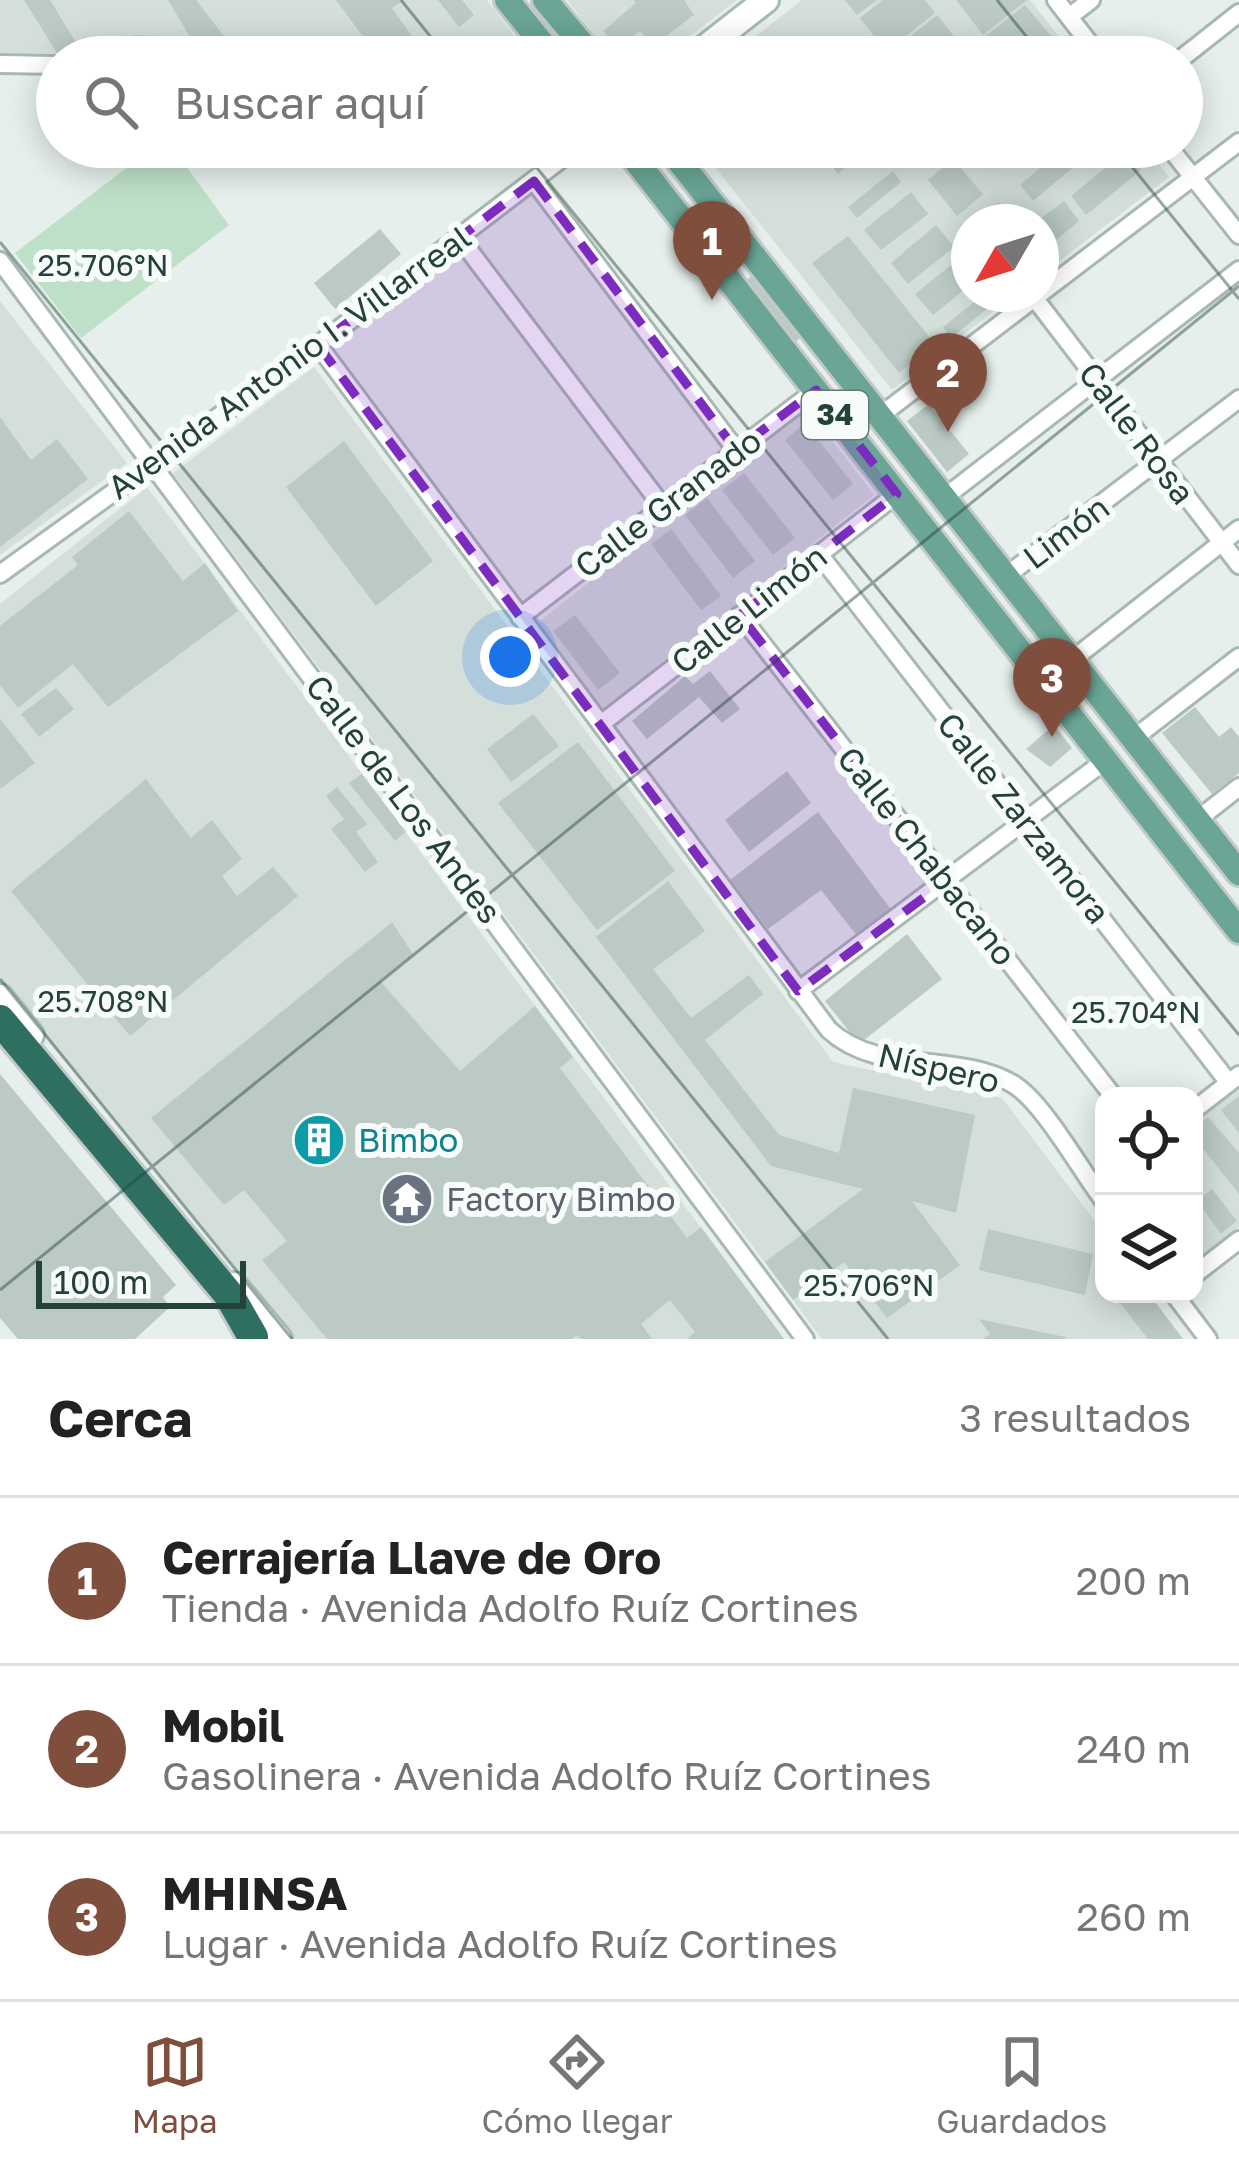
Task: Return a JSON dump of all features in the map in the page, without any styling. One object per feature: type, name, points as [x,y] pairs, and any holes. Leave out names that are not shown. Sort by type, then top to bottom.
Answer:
[{"type":"highway","points":[[0,1020],[262,1338]]},
{"type":"main road","points":[[507,0],[536,36]]},
{"type":"main road","points":[[545,0],[575,36]]},
{"type":"main road","points":[[720,36],[766,0]]},
{"type":"main road","name":"34","points":[[642,168],[1239,932]]},
{"type":"main road","name":"34","points":[[685,168],[1239,873]]},
{"type":"main road","points":[[0,997],[262,1338]]},
{"type":"main road","points":[[0,1043],[262,1338]]},
{"type":"street","points":[[1055,0],[1084,36]]},
{"type":"street","points":[[1069,17],[1091,0]]},
{"type":"street","points":[[1203,41],[1239,13]]},
{"type":"street","points":[[0,64],[36,65]]},
{"type":"street","points":[[1059,282],[1239,142]]},
{"type":"street","name":"Avenida Antonio I. Villarreal","points":[[0,574],[318,345],[550,168]]},
{"type":"street","points":[[1185,168],[1239,235]]},
{"type":"street","points":[[534,181],[736,450]]},
{"type":"street","points":[[459,237],[663,507]]},
{"type":"street","name":"Calle de Los Andes","points":[[0,262],[805,1339]]},
{"type":"street","points":[[944,497],[1239,269]]},
{"type":"street","points":[[880,415],[1020,312]]},
{"type":"street","name":"Calle Rosa","points":[[1045,312],[1239,566]]},
{"type":"street","name":"Níspero","points":[[318,345],[829,1030],[856,1050],[987,1074],[1017,1087],[1095,1183]]},
{"type":"street","name":"Calle Granado","points":[[520,617],[816,390]]},
{"type":"street","name":"Limón","points":[[1006,576],[1239,399]]},
{"type":"street","name":"Calle Limón","points":[[601,724],[897,494]]},
{"type":"street","points":[[1072,660],[1239,530]]},
{"type":"street","name":"Calle Zarzamora","points":[[819,554],[1234,1079]]},
{"type":"street","name":"Calle Chabacano","points":[[740,615],[1106,1087]]},
{"type":"street","points":[[1133,739],[1239,657]]},
{"type":"street","points":[[798,991],[1106,760]]},
{"type":"street","points":[[1197,820],[1239,787]]},
{"type":"street","points":[[1203,1102],[1234,1079]]},
{"type":"street","points":[[1203,1268],[1239,1240]]},
{"type":"street","points":[[1181,1303],[1208,1339]]},
{"type":"highlighted area","points":[[534,181],[736,450],[816,390],[897,494],[740,615],[946,881],[798,991],[318,345]]},
{"type":"shaded area","points":[[0,0],[487,0],[515,36],[36,36],[36,53],[0,53]]},
{"type":"shaded area","points":[[567,0],[737,0],[690,36],[595,36]]},
{"type":"shaded area","points":[[802,0],[1030,0],[1058,36],[756,36]]},
{"type":"shaded area","points":[[716,168],[1162,168],[1169,177],[1059,261],[1059,204],[951,204],[951,312],[993,312],[892,390]]},
{"type":"shaded area","points":[[0,301],[127,463],[0,555]]},
{"type":"shaded area","points":[[314,367],[833,1062],[1002,1098],[1095,1221],[1095,1303],[1156,1303],[1183,1339],[822,1339],[173,473]]},
{"type":"shaded area","points":[[808,409],[874,495],[601,711],[535,625]]},
{"type":"shaded area","points":[[147,487],[784,1339],[295,1339],[0,982],[0,604]]},
{"type":"shaded area","points":[[1239,1088],[1239,1227],[1203,1255],[1203,1195],[1203,1117]]},
{"type":"green space","points":[[126,168],[187,168],[229,225],[81,338],[15,253]]},
{"type":"building","points":[[24,0],[50,0],[72,36],[46,36]]},
{"type":"building","points":[[168,0],[196,0],[224,36],[189,36]]},
{"type":"building","points":[[336,0],[403,0],[392,8],[412,36],[363,36]]},
{"type":"building","points":[[438,0],[462,0],[474,15],[459,27]]},
{"type":"building","points":[[633,0],[684,0],[694,15],[666,36],[644,36],[640,31],[634,36],[607,36],[603,31],[636,3]]},
{"type":"building","points":[[845,0],[877,0],[857,15]]},
{"type":"building","points":[[883,0],[925,0],[935,13],[906,36],[874,36],[860,18]]},
{"type":"building","points":[[956,0],[1027,0],[983,35]]},
{"type":"building","points":[[1025,5],[1051,36],[985,36]]},
{"type":"building","points":[[937,15],[954,36],[910,36]]},
{"type":"building","points":[[942,168],[961,168],[983,194],[971,204],[951,204],[951,209],[928,180]]},
{"type":"building","points":[[1040,168],[1072,168],[1033,201],[1020,185]]},
{"type":"building","points":[[1105,168],[1141,170],[1086,215],[1071,196]]},
{"type":"building","points":[[893,171],[901,182],[857,218],[848,207]]},
{"type":"building","points":[[911,192],[928,214],[881,250],[864,230]]},
{"type":"building","points":[[1064,201],[1079,221],[1059,238],[1059,205]]},
{"type":"building","points":[[936,225],[951,243],[951,249],[908,284],[891,263]]},
{"type":"building","points":[[380,229],[401,254],[335,309],[314,283]]},
{"type":"building","points":[[848,236],[935,344],[899,373],[812,263]]},
{"type":"building","points":[[951,265],[951,300],[933,315],[915,294]]},
{"type":"building","points":[[757,272],[805,334],[789,347],[740,285]]},
{"type":"building","points":[[962,312],[983,312],[951,338],[943,327]]},
{"type":"building","points":[[929,404],[969,454],[947,472],[907,421]]},
{"type":"building","points":[[0,417],[31,460],[57,439],[88,479],[0,547]]},
{"type":"building","points":[[805,423],[853,484],[833,500],[785,440]]},
{"type":"building","points":[[344,441],[433,561],[376,606],[286,487]]},
{"type":"building","points":[[744,473],[795,538],[773,555],[722,490]]},
{"type":"building","points":[[707,498],[755,561],[733,578],[685,515]]},
{"type":"building","points":[[129,511],[183,581],[205,563],[238,611],[108,707],[73,664],[18,708],[0,685],[0,626],[78,565],[72,557]]},
{"type":"building","points":[[671,529],[721,596],[701,610],[651,544]]},
{"type":"building","points":[[575,615],[620,673],[598,690],[553,631]]},
{"type":"building","points":[[710,671],[740,709],[722,723],[699,697],[647,739],[632,721],[685,676],[693,684]]},
{"type":"building","points":[[56,688],[74,709],[39,737],[21,714]]},
{"type":"building","points":[[1195,707],[1219,737],[1231,727],[1239,737],[1239,773],[1212,794],[1162,733]]},
{"type":"building","points":[[533,714],[559,746],[511,782],[487,749]]},
{"type":"building","points":[[0,719],[35,763],[0,789]]},
{"type":"building","points":[[1054,725],[1072,748],[1050,767],[1026,749]]},
{"type":"building","points":[[578,742],[675,871],[597,930],[498,803]]},
{"type":"building","points":[[787,771],[811,803],[749,852],[725,820]]},
{"type":"building","points":[[362,774],[406,832],[395,841],[349,783]]},
{"type":"building","points":[[146,779],[191,838],[212,820],[242,859],[222,876],[237,896],[273,867],[298,896],[130,1036],[11,891]]},
{"type":"building","points":[[337,787],[367,824],[356,832],[378,862],[365,872],[331,829],[344,819],[326,796]]},
{"type":"building","points":[[818,812],[892,911],[858,937],[821,890],[768,929],[730,880]]},
{"type":"building","points":[[668,881],[705,931],[653,969],[691,1018],[749,975],[763,994],[705,1040],[779,1135],[839,1153],[853,1088],[975,1115],[956,1213],[912,1201],[960,1265],[887,1318],[844,1262],[793,1300],[765,1262],[863,1189],[771,1166],[596,937]]},
{"type":"building","name":"Bimbo","points":[[392,922],[413,954],[380,981],[460,1071],[535,1006],[573,1057],[560,1068],[687,1238],[701,1227],[784,1339],[687,1339],[695,1332],[670,1300],[641,1324],[652,1339],[581,1339],[577,1335],[572,1339],[327,1339],[262,1260],[287,1241],[244,1190],[224,1205],[151,1118]]},
{"type":"building","points":[[907,934],[942,979],[859,1044],[825,1001]]},
{"type":"building","points":[[0,1074],[176,1285],[163,1297],[170,1307],[135,1339],[18,1339],[0,1318]]},
{"type":"building","points":[[1239,1096],[1239,1133],[1221,1110]]},
{"type":"building","points":[[1208,1117],[1239,1153],[1239,1194],[1203,1148],[1203,1121]]},
{"type":"building","points":[[1212,1189],[1237,1221],[1221,1234],[1203,1209],[1203,1196]]},
{"type":"building","points":[[988,1229],[1093,1254],[1085,1295],[979,1270]]},
{"type":"building","points":[[1120,1303],[1156,1303],[1183,1339],[1148,1339]]},
{"type":"building","points":[[979,1319],[1065,1339],[983,1339],[990,1334]]},
{"type":"place","name":"Cerrajería Llave de Oro","points":[[712,300]]},
{"type":"place","name":"Mobil","points":[[948,432]]},
{"type":"place","name":"MHINSA","points":[[1052,737]]},
{"type":"place","name":"Bimbo","points":[[319,1140]]},
{"type":"place","name":"Factory Bimbo","points":[[407,1199]]}]
